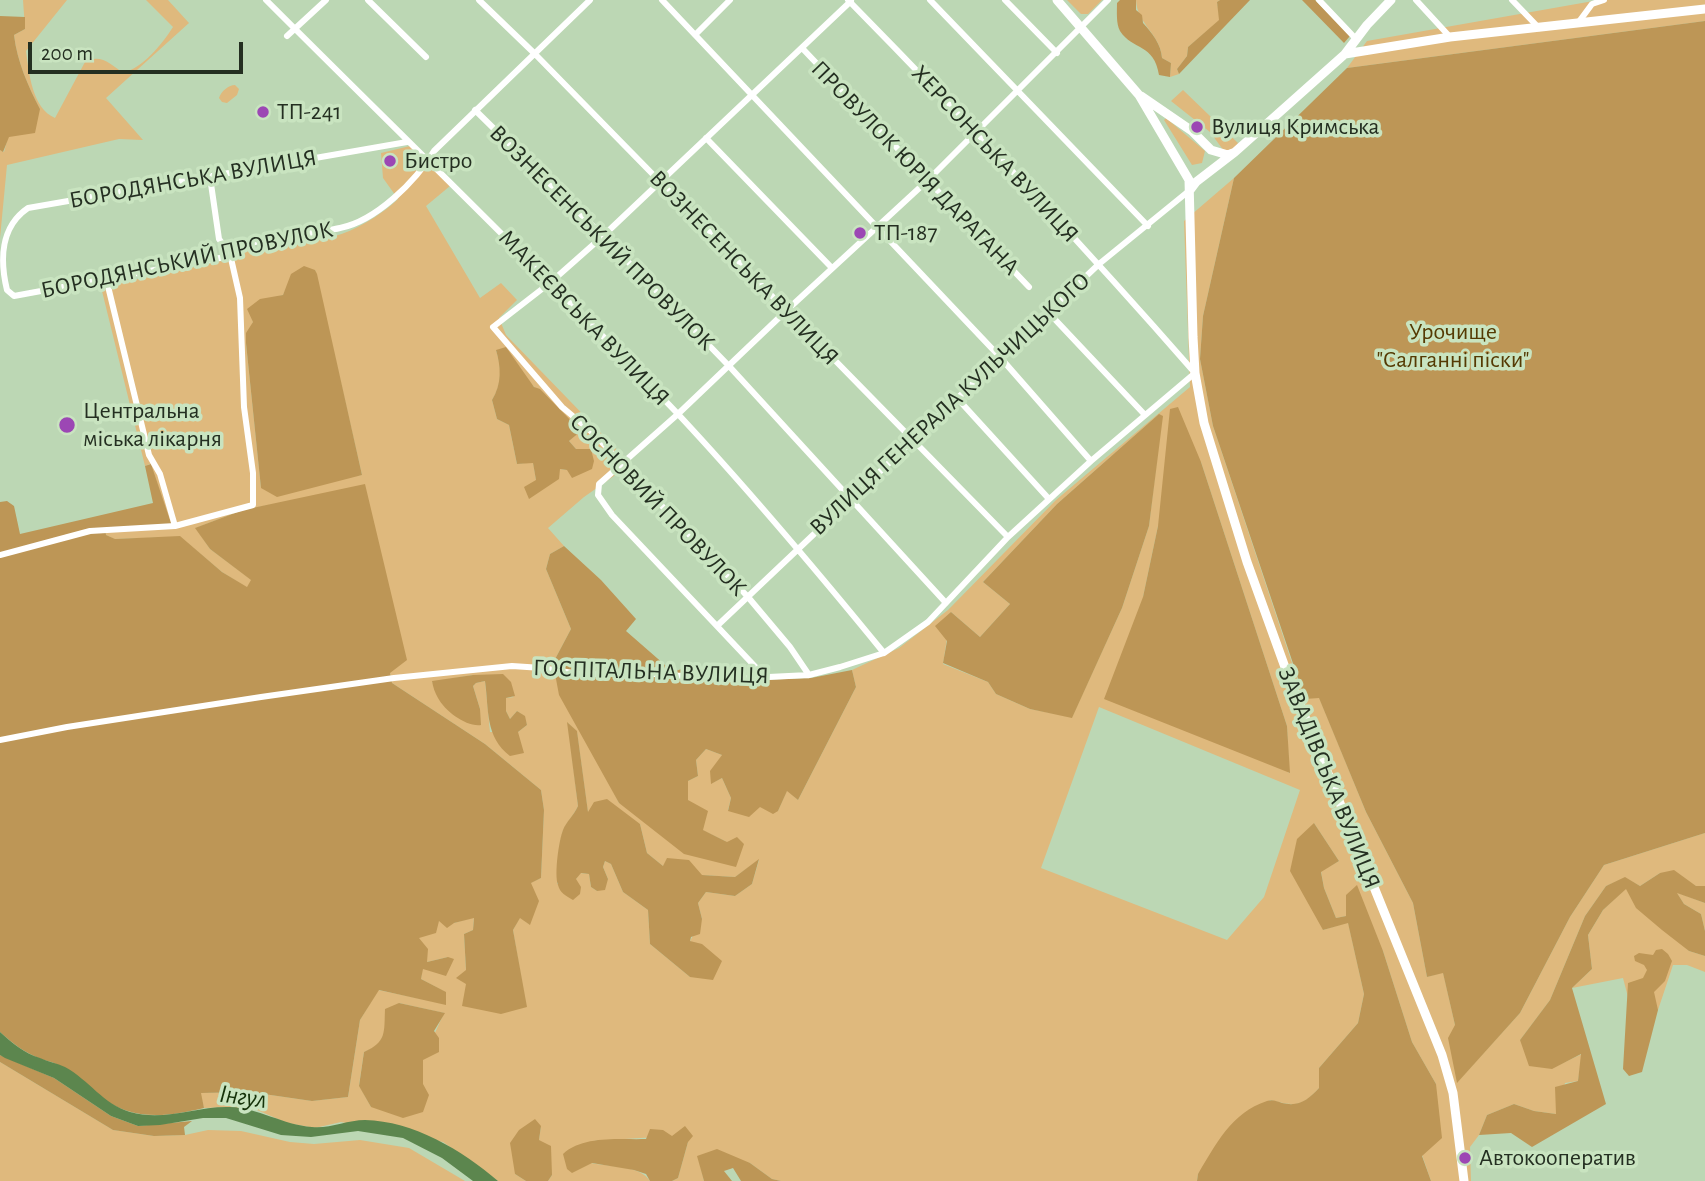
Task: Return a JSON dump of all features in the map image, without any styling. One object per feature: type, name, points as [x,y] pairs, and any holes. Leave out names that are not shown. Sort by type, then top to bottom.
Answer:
[{"type":"street","name":"МАКЕЄВСЬКА ВУЛИЦЯ","points":[[266,0],[551,282],[678,414],[798,547],[884,653]]},
{"type":"street","points":[[287,36],[326,0]]},
{"type":"street","points":[[368,0],[426,57]]},
{"type":"street","name":"ВОЗНЕСЕНСЬКА ВУЛИЦЯ","points":[[479,0],[1008,537]]},
{"type":"street","name":"БОРОДЯНСЬКИЙ ПРОВУЛОК","points":[[4,266],[7,290],[14,296],[230,254],[250,243],[343,228],[366,218],[387,205],[428,162],[434,151],[590,0]]},
{"type":"street","points":[[662,0],[999,356],[1091,461]]},
{"type":"street","points":[[695,35],[730,0]]},
{"type":"street","points":[[930,0],[1148,226]]},
{"type":"street","points":[[1005,0],[1057,53]]},
{"type":"street","points":[[1057,0],[1139,95],[1192,131],[1211,150],[1228,155],[1235,152]]},
{"type":"street","points":[[765,677],[612,515],[598,495],[600,484],[878,228],[1018,93],[1108,0]]},
{"type":"street","points":[[1319,0],[1356,39]]},
{"type":"street","points":[[1190,190],[1345,54],[1391,0]]},
{"type":"street","points":[[1416,0],[1450,37]]},
{"type":"street","points":[[1512,0],[1539,28]]},
{"type":"street","points":[[1577,25],[1592,2],[1604,0]]},
{"type":"street","points":[[551,282],[851,1]]},
{"type":"street","name":"ХЕРСОНСЬКА ВУЛИЦЯ","points":[[851,1],[977,132],[1195,373]]},
{"type":"street","points":[[1345,54],[1450,37],[1705,9]]},
{"type":"street","name":"ПРОВУЛОК ЮРІЯ ДАРАГАНА","points":[[802,48],[1029,287]]},
{"type":"street","name":"ЗАВАДІВСЬКА ВУЛИЦЯ","points":[[1139,95],[1189,180],[1195,373],[1204,423],[1247,562],[1319,757],[1442,1055],[1453,1093],[1464,1181]]},
{"type":"street","points":[[1153,121],[1152,113],[1158,107]]},
{"type":"street","name":"ВОЗНЕСЕНСЬКИЙ ПРОВУЛОК","points":[[475,110],[603,236],[729,366],[946,603]]},
{"type":"street","points":[[706,138],[832,268]]},
{"type":"street","name":"БОРОДЯНСЬКА ВУЛИЦЯ","points":[[4,266],[2,249],[8,232],[19,214],[28,208],[407,142]]},
{"type":"street","points":[[1206,174],[1213,161],[1211,150]]},
{"type":"street","points":[[1184,173],[1206,174]]},
{"type":"street","points":[[0,555],[90,531],[175,526],[253,505],[253,473],[244,407],[240,298],[230,254],[219,239],[211,177]]},
{"type":"street","name":"ВУЛИЦЯ ГЕНЕРАЛА КУЛЬЧИЦЬКОГО","points":[[718,625],[798,547],[914,441],[999,356],[1099,264],[1190,190]]},
{"type":"street","points":[[106,278],[149,456],[160,474],[175,526]]},
{"type":"street","name":"СОСНОВИЙ ПРОВУЛОК","points":[[551,282],[494,327],[562,407],[623,465],[748,597],[790,647],[809,675]]},
{"type":"street","points":[[1048,312],[1145,415]]},
{"type":"street","name":"ГОСПІТАЛЬНА ВУЛИЦЯ","points":[[0,740],[261,697],[394,678],[512,666],[579,674],[653,674],[727,679],[809,675],[884,653],[928,622],[1008,537],[1091,461],[1195,373]]},
{"type":"street","points":[[957,398],[1049,499]]},
{"type":"shaded area","points":[[23,0],[67,0],[26,51],[33,89],[41,106],[55,118],[85,62],[100,59],[123,73],[145,61],[163,41],[173,27],[146,0],[168,0],[189,23],[106,98],[143,140],[119,139],[7,165],[0,238],[0,150],[4,152],[8,137],[40,109],[15,45],[14,35],[25,29]]},
{"type":"shaded area","points":[[1067,0],[1102,0],[1088,14],[1081,14]]},
{"type":"shaded area","points":[[1136,0],[1220,0],[1217,2],[1220,20],[1188,47],[1187,56],[1177,69],[1179,74],[1170,77],[1171,63],[1162,58],[1158,43],[1140,16]]},
{"type":"shaded area","points":[[1599,0],[1705,0],[1705,21],[1347,68],[1367,41]]},
{"type":"shaded area","points":[[235,85],[239,89],[237,95],[227,103],[222,102],[219,98],[222,93]]},
{"type":"shaded area","points":[[1183,90],[1238,143],[1234,149],[1224,151],[1210,132],[1171,101]]},
{"type":"shaded area","points":[[1166,118],[1205,151],[1202,163],[1192,165],[1164,120]]},
{"type":"shaded area","points":[[410,146],[450,186],[426,206],[480,298],[501,283],[517,300],[499,318],[506,335],[631,464],[584,497],[548,528],[564,546],[550,554],[546,569],[571,629],[553,663],[619,803],[727,842],[702,830],[688,800],[688,781],[698,776],[696,760],[706,749],[722,755],[712,783],[722,778],[731,798],[728,810],[760,806],[778,811],[787,790],[798,800],[856,687],[852,670],[899,648],[948,610],[1056,500],[1190,387],[1184,221],[1234,178],[1203,316],[1200,359],[1213,426],[1304,699],[1319,697],[1366,812],[1413,903],[1427,977],[1443,972],[1455,1025],[1457,1082],[1520,1013],[1570,917],[1604,865],[1705,833],[1705,886],[1696,886],[1660,873],[1640,886],[1625,878],[1606,886],[1585,916],[1550,1000],[1520,1040],[1552,1068],[1582,1054],[1578,1081],[1565,1083],[1556,1114],[1534,1111],[1514,1104],[1487,1115],[1479,1135],[1470,1147],[1471,1181],[1431,1181],[1422,1155],[1436,1084],[1412,1042],[1383,951],[1346,916],[1336,918],[1324,888],[1321,871],[1339,861],[1314,823],[1323,930],[1348,922],[1364,994],[1358,1023],[1319,1068],[1319,1088],[1313,1095],[1297,1104],[1270,1100],[1198,1174],[1197,1181],[781,1181],[772,1179],[750,1163],[698,1156],[704,1181],[672,1181],[678,1178],[688,1142],[672,1136],[593,1141],[591,1163],[632,1169],[650,1181],[548,1181],[552,1175],[539,1140],[541,1126],[515,1174],[526,1181],[498,1181],[443,1142],[341,1122],[315,1128],[287,1123],[257,1110],[204,1108],[200,1093],[250,1092],[312,1101],[348,1097],[360,1020],[378,990],[446,1004],[445,992],[421,979],[422,969],[448,957],[427,962],[418,938],[439,921],[454,923],[474,917],[473,930],[464,934],[466,971],[526,1007],[513,930],[520,917],[529,924],[530,883],[541,878],[544,810],[541,790],[485,744],[392,683],[390,673],[274,504],[243,510],[196,528],[210,549],[252,580],[247,588],[222,572],[180,537],[114,539],[106,535],[105,527],[171,525],[150,464],[145,466],[101,287],[226,260],[254,249],[324,238],[354,229],[398,199],[383,178],[381,153]],"holes":[[[315,270],[362,475],[261,488],[246,343],[253,322],[252,316],[276,297],[283,295],[287,287]],[[496,350],[580,431],[569,441],[576,449],[567,470],[560,469],[536,480],[533,462],[517,464],[509,425],[497,419],[492,400],[499,382]],[[1158,415],[1162,416],[1149,526],[1122,608],[1072,717],[1030,709],[996,694],[988,682],[943,664],[951,612],[980,637],[1010,604],[983,582],[1057,504]],[[1201,462],[1287,726],[1289,773],[1143,597],[1158,526]],[[473,675],[484,681],[473,686],[480,709],[480,725],[432,682]],[[485,681],[514,697],[506,698],[506,711],[510,719],[517,711],[524,716],[527,725],[518,732],[490,732]],[[1099,707],[1300,790],[1264,897],[1227,940],[1041,868]],[[568,723],[577,732],[588,813],[640,824],[647,853],[663,866],[701,875],[735,877],[759,860],[752,884],[735,896],[706,892],[698,903],[702,919],[690,941],[693,943],[690,977],[650,944],[648,910],[623,892],[611,864],[605,861],[603,867],[608,879],[597,891],[591,887],[589,874],[580,873],[576,879],[557,884],[558,857],[564,828],[578,806]],[[399,1003],[444,1013],[423,1059],[423,1085],[371,1107],[359,1085],[364,1052],[378,1046]]]},
{"type":"shaded area","points":[[1626,888],[1689,951],[1705,956],[1705,972],[1687,965],[1673,965],[1658,1010],[1628,997],[1623,978],[1572,988],[1592,969],[1588,935],[1603,910]]},
{"type":"shaded area","points":[[1676,892],[1705,903],[1705,931],[1701,914],[1684,904]]},
{"type":"shaded area","points":[[0,1032],[29,1053],[65,1067],[104,1098],[130,1112],[168,1115],[230,1107],[251,1110],[301,1126],[325,1127],[358,1120],[383,1122],[436,1139],[498,1181],[473,1181],[442,1158],[403,1138],[358,1131],[311,1137],[281,1135],[226,1118],[138,1126],[111,1116],[54,1078],[0,1055]]},
{"type":"shaded area","points":[[0,1062],[113,1130],[154,1136],[185,1135],[208,1130],[241,1131],[290,1142],[314,1144],[360,1140],[409,1148],[465,1181],[0,1181]]},
{"type":"green space","points":[[1120,0],[1136,0],[1136,10],[1142,15],[1143,23],[1158,43],[1162,58],[1171,63],[1170,77],[1159,75],[1153,57],[1120,31],[1117,3]]},
{"type":"green space","points":[[1250,0],[1179,74],[1177,69],[1187,56],[1188,47],[1219,20],[1217,2]]},
{"type":"green space","points":[[1302,0],[1315,0],[1350,36],[1344,43]]},
{"type":"green space","points":[[0,16],[25,17],[25,29],[14,35],[15,45],[40,109],[35,133],[9,137],[3,152],[0,150]]},
{"type":"green space","name":"Урочище \"Салганні піски\"","points":[[1705,21],[1705,833],[1604,865],[1570,917],[1520,1013],[1457,1083],[1448,1038],[1455,1025],[1443,973],[1427,977],[1413,903],[1366,812],[1319,698],[1305,699],[1213,426],[1200,359],[1203,316],[1234,178],[1347,68]]},
{"type":"green space","points":[[304,266],[315,270],[317,274],[362,475],[277,497],[261,488],[246,343],[246,333],[253,322],[247,309],[260,299],[283,295],[291,274]]},
{"type":"green space","points":[[506,347],[534,387],[540,389],[581,431],[569,441],[576,449],[591,449],[594,461],[592,469],[572,478],[567,470],[560,469],[559,479],[529,499],[524,487],[536,480],[533,463],[517,464],[509,425],[497,419],[492,400],[500,375],[496,350]]},
{"type":"green space","points":[[1178,407],[1201,462],[1287,726],[1290,773],[1104,699],[1143,597],[1158,526],[1170,409]]},
{"type":"green space","points":[[1159,414],[1163,416],[1149,526],[1122,608],[1072,718],[1030,709],[996,694],[988,682],[943,663],[947,641],[935,626],[951,612],[980,637],[1010,604],[983,582],[1057,504]]},
{"type":"green space","points":[[151,464],[172,526],[105,528],[106,535],[115,539],[180,536],[222,572],[247,587],[251,580],[210,549],[195,528],[243,510],[365,484],[407,660],[390,673],[392,683],[485,744],[541,790],[544,810],[541,878],[531,883],[539,901],[530,925],[520,918],[513,930],[527,1007],[501,1014],[462,1006],[466,984],[456,978],[466,970],[464,934],[473,930],[474,918],[454,923],[447,928],[439,921],[436,933],[419,938],[428,949],[427,962],[448,957],[454,959],[446,976],[423,969],[421,979],[446,992],[446,1005],[379,990],[360,1020],[348,1097],[312,1101],[250,1092],[201,1093],[204,1108],[161,1115],[134,1113],[108,1102],[67,1070],[24,1051],[0,1032],[0,502],[7,501],[14,506],[20,534],[153,503],[145,466]]},
{"type":"green space","points":[[564,546],[601,580],[636,619],[626,631],[673,672],[690,666],[702,675],[762,680],[811,678],[852,670],[856,687],[798,800],[787,791],[778,811],[773,814],[760,807],[749,817],[728,811],[731,798],[722,778],[711,784],[710,771],[722,755],[706,749],[696,760],[698,776],[688,781],[688,800],[708,811],[703,830],[727,842],[737,837],[744,844],[736,867],[684,854],[619,803],[559,695],[553,663],[571,629],[546,569],[550,554]]},
{"type":"green space","points":[[503,674],[511,682],[515,696],[506,698],[506,711],[510,719],[517,711],[525,716],[527,725],[518,732],[524,753],[510,756],[502,749],[492,732],[485,681],[473,686],[480,709],[481,725],[475,725],[463,721],[441,703],[432,681]]},
{"type":"green space","points":[[567,722],[577,731],[588,812],[594,802],[607,799],[640,824],[647,853],[663,866],[667,858],[689,860],[702,875],[735,877],[759,859],[752,884],[735,896],[706,892],[698,903],[702,919],[700,934],[691,937],[690,941],[702,944],[722,961],[713,980],[690,977],[650,944],[648,910],[623,892],[611,864],[605,861],[603,867],[608,879],[605,890],[597,891],[591,887],[589,874],[581,873],[576,879],[581,887],[580,894],[573,900],[560,890],[557,873],[560,841],[564,827],[578,806]]},
{"type":"green space","points":[[1314,823],[1339,861],[1321,872],[1324,888],[1336,918],[1346,916],[1346,895],[1357,885],[1383,951],[1412,1042],[1436,1084],[1442,1138],[1422,1156],[1431,1181],[1197,1181],[1198,1174],[1218,1141],[1244,1113],[1269,1100],[1298,1103],[1315,1092],[1319,1088],[1319,1068],[1358,1023],[1364,994],[1348,923],[1323,930],[1290,871],[1297,839]]},
{"type":"green space","points":[[1674,870],[1696,886],[1705,886],[1705,903],[1677,893],[1684,904],[1701,914],[1705,931],[1705,956],[1689,951],[1636,908],[1626,889],[1603,910],[1588,935],[1592,969],[1572,988],[1606,1104],[1532,1147],[1511,1133],[1479,1135],[1487,1115],[1514,1104],[1534,1111],[1556,1114],[1555,1087],[1578,1081],[1581,1054],[1552,1069],[1529,1066],[1520,1040],[1550,1000],[1585,916],[1606,886],[1625,877],[1640,886],[1660,873]]},
{"type":"green space","points":[[1662,949],[1672,961],[1665,981],[1654,992],[1658,1010],[1642,1072],[1629,1076],[1623,1069],[1628,983],[1643,978],[1647,970],[1644,965],[1635,961],[1634,956],[1639,953],[1653,955],[1656,950]]},
{"type":"green space","points":[[399,1003],[445,1013],[434,1031],[439,1038],[439,1052],[423,1060],[423,1084],[429,1095],[423,1112],[403,1118],[371,1107],[359,1086],[364,1052],[377,1044],[383,1035],[385,1009]]},
{"type":"green space","points":[[0,1055],[54,1078],[111,1116],[138,1126],[192,1121],[184,1127],[185,1135],[154,1136],[113,1130],[0,1062]]},
{"type":"green space","points":[[535,1119],[541,1126],[539,1140],[551,1146],[552,1175],[548,1181],[526,1181],[515,1174],[510,1143],[519,1130]]},
{"type":"green space","points":[[685,1126],[693,1136],[688,1142],[678,1178],[672,1181],[650,1181],[646,1174],[634,1170],[592,1163],[572,1173],[567,1169],[563,1154],[581,1144],[603,1140],[646,1139],[650,1129],[663,1130],[672,1136]]},
{"type":"green space","points":[[717,1149],[750,1163],[772,1179],[781,1181],[741,1181],[733,1168],[724,1171],[732,1181],[704,1181],[697,1156]]},
{"type":"place","name":"ТП-241","points":[[263,112]]},
{"type":"place","name":"Вулиця Кримська","points":[[1197,127]]},
{"type":"place","name":"Бистро","points":[[390,161]]},
{"type":"place","name":"ТП-187","points":[[860,233]]},
{"type":"place","name":"Центральна міська лікарня","points":[[67,425]]},
{"type":"place","name":"Автокооператив","points":[[1465,1158]]},
{"type":"water label","name":"Інгул","points":[[243,1097]]}]
